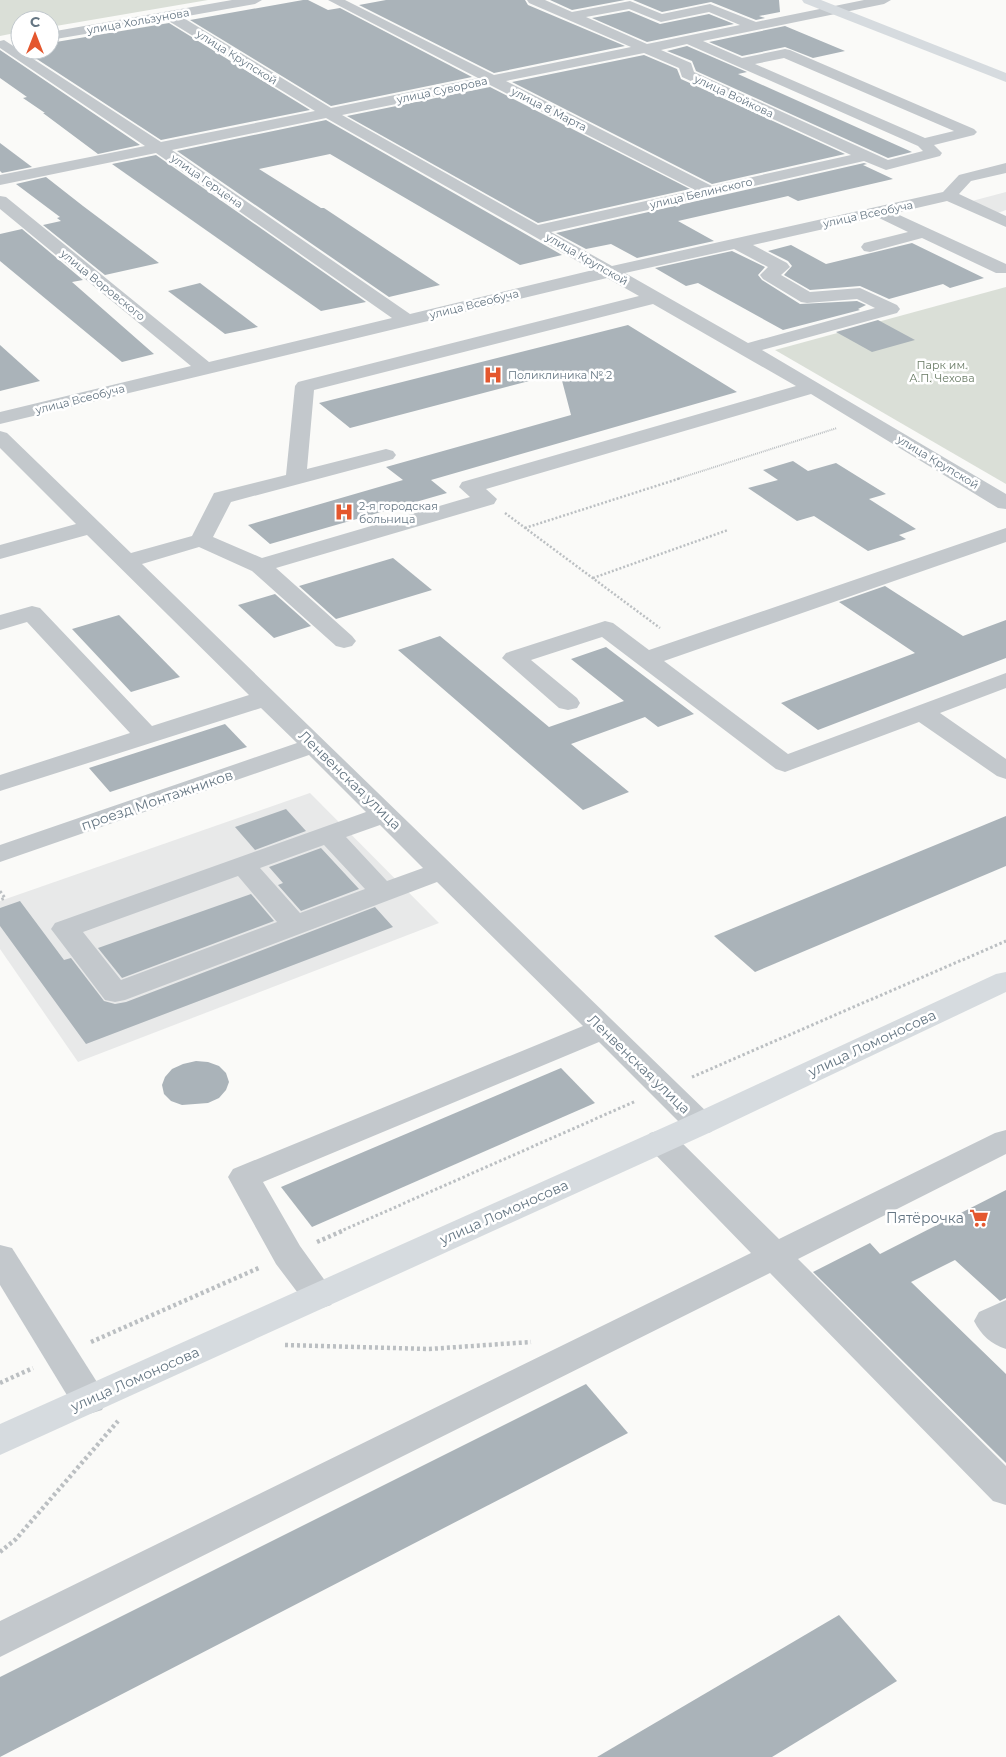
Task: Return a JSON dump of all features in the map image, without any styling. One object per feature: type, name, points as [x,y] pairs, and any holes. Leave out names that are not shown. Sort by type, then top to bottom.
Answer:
[{"type":"main road","points":[[809,0],[1006,78]]},
{"type":"main road","name":"улица Ломоносова","points":[[0,1440],[700,1124],[1006,981]]},
{"type":"street","name":"улица Хользунова","points":[[60,34],[255,0]]},
{"type":"street","name":"улица 8 Марта","points":[[335,0],[710,191]]},
{"type":"street","name":"улица Войкова","points":[[534,0],[686,66],[687,74],[886,165],[934,153],[923,143]]},
{"type":"street","name":"улица Суворова","points":[[0,180],[884,0]]},
{"type":"street","points":[[571,16],[630,5],[661,18],[710,8],[754,26]]},
{"type":"street","name":"улица Крупской","points":[[169,15],[328,113],[813,387],[1006,503]]},
{"type":"street","points":[[689,40],[740,63],[923,143],[969,132],[784,53],[740,63]]},
{"type":"street","name":"улица Герцена","points":[[8,43],[408,320]]},
{"type":"street","name":"улица Белинского","points":[[537,230],[866,156]]},
{"type":"street","points":[[1006,168],[965,178],[949,196],[1006,222]]},
{"type":"street","name":"улица Всеобуча","points":[[0,418],[608,272],[949,196]]},
{"type":"street","name":"улица Воровского","points":[[0,201],[206,369]]},
{"type":"street","points":[[879,212],[1002,269]]},
{"type":"street","points":[[870,247],[924,233]]},
{"type":"street","points":[[736,243],[781,267],[768,275],[807,298],[860,294],[891,309],[746,349]]},
{"type":"street","points":[[296,477],[305,386],[655,298]]},
{"type":"street","points":[[346,335],[387,365]]},
{"type":"street","points":[[486,499],[470,488],[813,387]]},
{"type":"street","name":"Ленвенская улица","points":[[2,442],[385,814],[700,1124]]},
{"type":"street","points":[[201,540],[222,498],[386,454]]},
{"type":"street","points":[[260,566],[486,499]]},
{"type":"street","points":[[0,552],[91,527]]},
{"type":"street","points":[[646,659],[1006,535]]},
{"type":"street","points":[[126,561],[201,540],[260,566],[344,641]]},
{"type":"street","points":[[0,623],[32,613],[147,736]]},
{"type":"street","points":[[568,703],[514,658],[605,628],[785,764],[1006,680]]},
{"type":"street","points":[[0,783],[266,698]]},
{"type":"street","points":[[922,712],[1006,771]]},
{"type":"street","name":"проезд Монтажников","points":[[0,854],[314,745]]},
{"type":"street","points":[[385,814],[65,929],[115,993],[442,870]]},
{"type":"street","points":[[329,834],[383,893]]},
{"type":"street","points":[[244,865],[295,925]]},
{"type":"street","points":[[319,1296],[288,1255],[244,1177],[604,1029]]},
{"type":"street","points":[[661,1141],[1006,1490]]},
{"type":"street","points":[[0,1640],[1006,1141]]},
{"type":"street","points":[[0,1257],[89,1400]]},
{"type":"street","points":[[1006,1313],[991,1321],[1006,1336]]},
{"type":"path","points":[[525,528],[866,419]]},
{"type":"path","points":[[486,499],[685,646]]},
{"type":"path","points":[[592,578],[728,530]]},
{"type":"path","points":[[0,891],[5,898],[0,900]]},
{"type":"path","points":[[0,1383],[664,1089],[1006,941]]},
{"type":"path","points":[[282,1345],[430,1348],[535,1342]]},
{"type":"path","points":[[0,1552],[16,1539],[117,1421],[126,1417]]},
{"type":"shaded area","points":[[1006,192],[1006,210],[998,213],[972,201]]},
{"type":"shaded area","points":[[310,793],[439,923],[78,1062],[0,949],[0,901]]},
{"type":"green space","points":[[0,0],[208,0],[60,25],[60,10],[10,10],[10,34],[0,36]]},
{"type":"green space","name":"Парк им. А.П. Чехова","points":[[1006,287],[1006,484],[775,350]]},
{"type":"building","points":[[308,0],[328,10],[340,8],[472,77],[331,106],[190,20]]},
{"type":"building","points":[[386,0],[525,0],[528,5],[625,46],[494,73],[359,5]]},
{"type":"building","points":[[550,0],[625,0],[572,10]]},
{"type":"building","points":[[633,0],[779,0],[780,12],[759,16],[765,18],[756,20],[711,2],[662,12]]},
{"type":"building","points":[[629,11],[660,24],[709,14],[734,24],[647,42],[592,18]]},
{"type":"building","points":[[169,23],[310,110],[161,140],[38,60],[60,60],[60,41]]},
{"type":"building","points":[[785,26],[845,51],[813,58],[785,47],[742,56],[709,42]]},
{"type":"building","points":[[687,46],[747,72],[738,74],[912,152],[888,158],[696,71],[692,61],[667,51]]},
{"type":"building","points":[[0,50],[10,57],[10,60],[15,60],[140,145],[98,154],[23,98],[27,97],[0,78]]},
{"type":"building","points":[[644,55],[677,69],[681,79],[845,154],[712,184],[512,82]]},
{"type":"building","points":[[490,87],[690,189],[538,223],[347,116]]},
{"type":"building","points":[[326,120],[562,255],[520,265],[330,154],[259,169],[321,208],[324,208],[440,285],[389,297],[177,151]]},
{"type":"building","points":[[0,143],[32,167],[2,173],[0,171]]},
{"type":"building","points":[[156,155],[366,302],[321,311],[112,164]]},
{"type":"building","points":[[864,163],[867,164],[863,165],[893,179],[798,201],[788,196],[678,221],[714,241],[637,258],[611,244],[586,249],[556,233]]},
{"type":"building","points":[[46,177],[159,263],[105,275],[43,225],[61,221],[57,218],[60,217],[16,184]]},
{"type":"building","points":[[22,229],[83,280],[72,282],[154,354],[122,362],[0,261],[0,234]]},
{"type":"building","points":[[912,243],[984,278],[950,288],[943,284],[889,299],[860,286],[810,290],[784,275],[792,266],[788,261],[768,251],[791,245],[826,264]]},
{"type":"building","points":[[732,251],[765,267],[758,275],[762,280],[800,304],[857,301],[866,305],[858,309],[860,310],[783,330],[698,283],[686,286],[655,268]]},
{"type":"building","points":[[200,283],[258,327],[225,334],[168,291]]},
{"type":"building","points":[[878,320],[915,340],[872,352],[836,332]]},
{"type":"building","points":[[628,325],[737,392],[431,480],[447,493],[270,544],[248,525],[403,480],[386,467],[571,415],[560,373],[350,428],[319,403]]},
{"type":"building","points":[[0,345],[40,381],[0,391]]},
{"type":"building","points":[[793,461],[808,471],[836,463],[886,494],[869,499],[916,529],[899,535],[906,539],[868,551],[814,516],[797,521],[748,488],[778,480],[763,470]]},
{"type":"building","points":[[393,558],[432,590],[336,619],[299,586]]},
{"type":"building","points":[[885,586],[963,636],[1006,620],[1006,658],[818,730],[781,703],[915,653],[839,602]]},
{"type":"building","points":[[275,594],[311,626],[274,638],[238,605]]},
{"type":"building","points":[[119,615],[180,677],[131,692],[72,629]]},
{"type":"building","points":[[440,636],[549,727],[624,701],[571,659],[606,647],[694,714],[658,727],[645,717],[571,744],[629,792],[583,810],[398,650]]},
{"type":"building","points":[[225,724],[247,747],[110,792],[89,768]]},
{"type":"building","points":[[286,809],[306,831],[255,850],[235,827]]},
{"type":"building","points":[[1006,816],[1006,866],[755,972],[714,936]]},
{"type":"building","points":[[321,848],[359,889],[301,911],[278,885],[283,883],[269,867]]},
{"type":"building","points":[[251,894],[274,921],[122,978],[98,948]]},
{"type":"building","points":[[20,901],[64,960],[71,958],[104,1001],[115,1004],[126,1002],[375,907],[393,927],[86,1044],[0,926],[0,908]]},
{"type":"building","points":[[196,1061],[208,1062],[219,1066],[226,1073],[229,1082],[226,1090],[219,1098],[208,1103],[182,1105],[171,1101],[164,1094],[162,1085],[165,1077],[172,1069]]},
{"type":"building","points":[[561,1068],[595,1103],[312,1227],[281,1187]]},
{"type":"building","points":[[1006,1190],[1006,1298],[1000,1301],[955,1260],[911,1282],[1006,1374],[1006,1463],[813,1272],[870,1243],[880,1254]]},
{"type":"building","points":[[586,1384],[628,1433],[0,1757],[0,1677]]},
{"type":"building","points":[[839,1615],[897,1681],[772,1757],[597,1757]]},
{"type":"place","name":"Поликлиника № 2","points":[[493,375]]},
{"type":"place","name":"2-я городская больница","points":[[344,512]]},
{"type":"place","name":"Пятёрочка","points":[[979,1218]]}]
